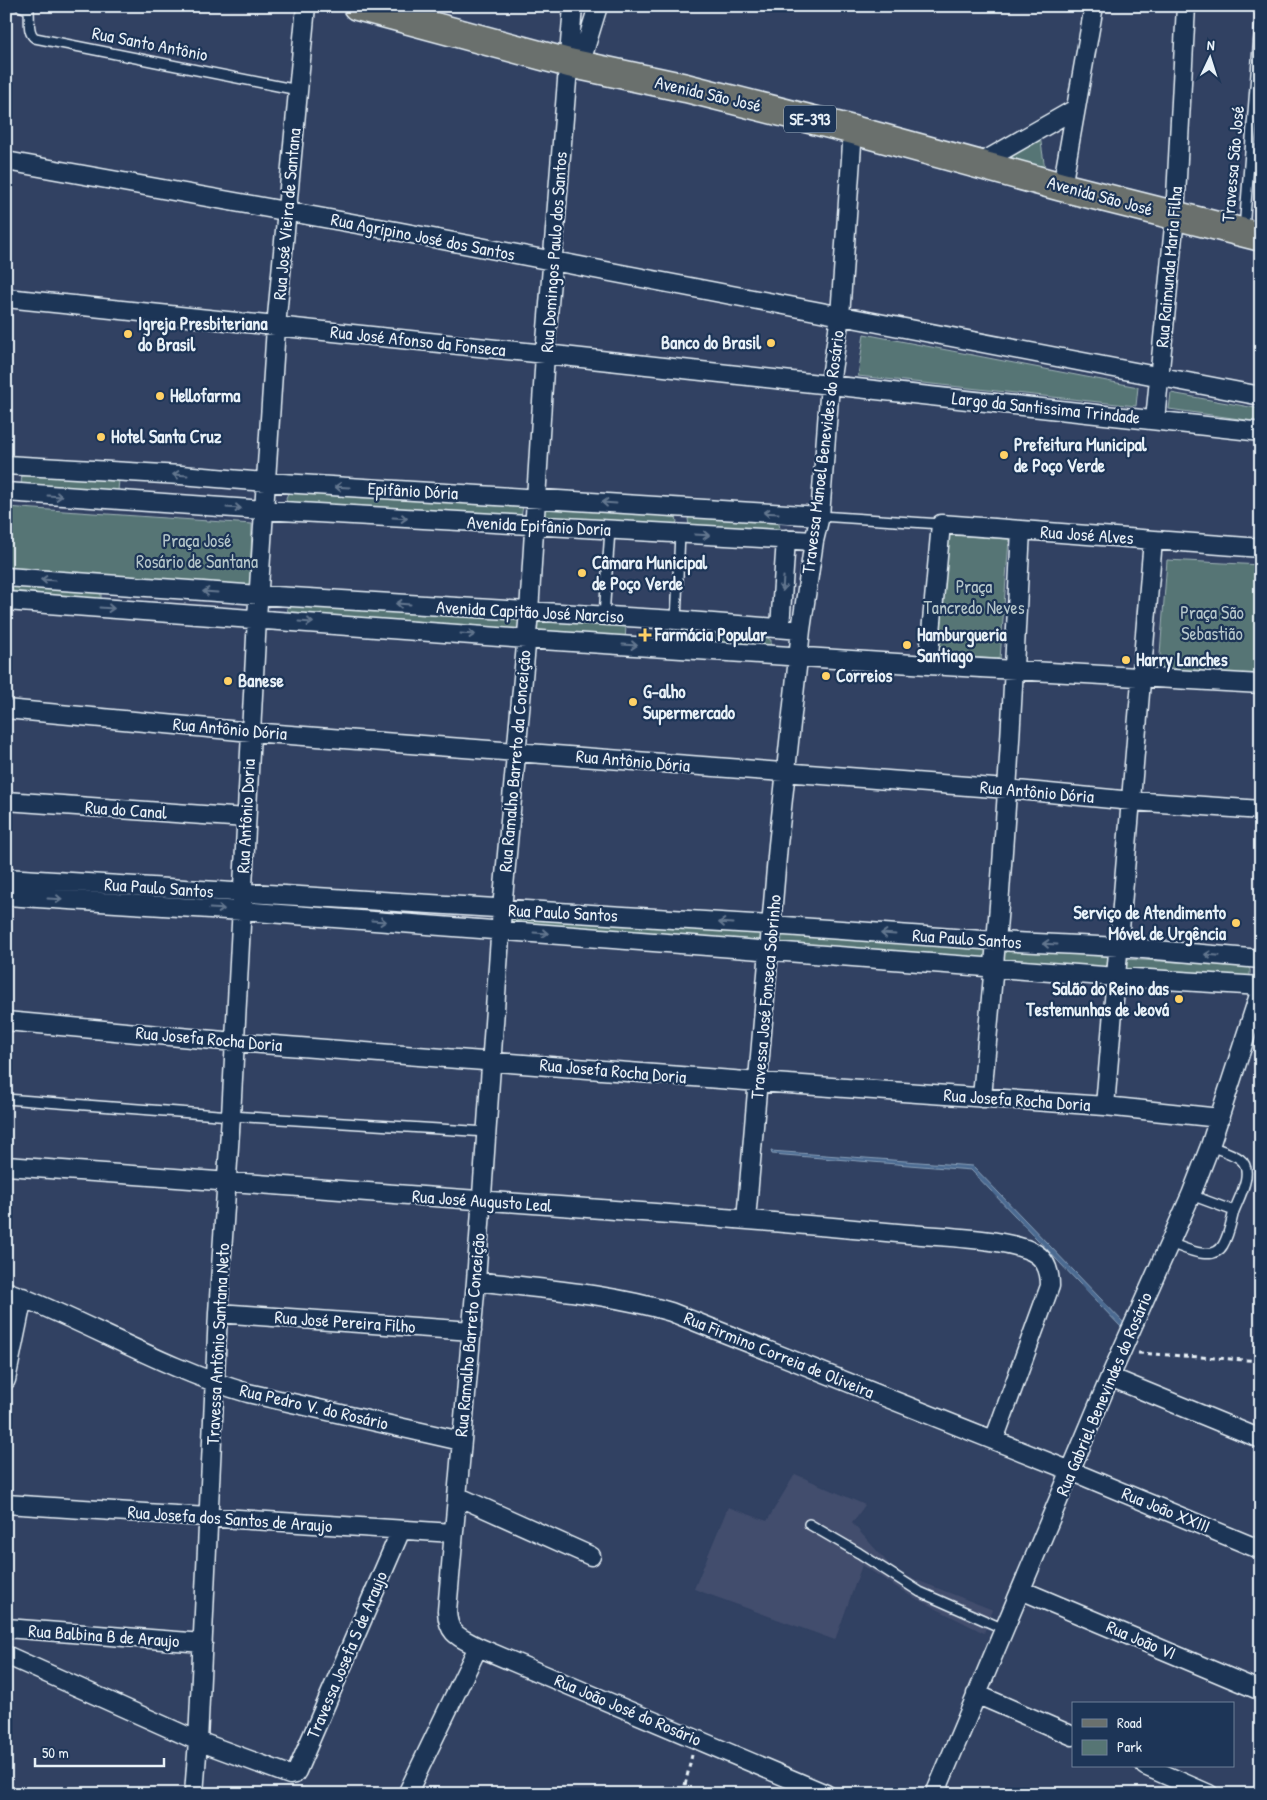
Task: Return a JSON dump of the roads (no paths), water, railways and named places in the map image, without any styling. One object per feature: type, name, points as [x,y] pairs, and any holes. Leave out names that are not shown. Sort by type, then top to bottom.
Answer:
[{"type":"main road","name":"Avenida São José","points":[[358,6],[574,64],[694,90],[853,130],[1062,187],[1252,235]]},
{"type":"street","name":"Rua José Vieira de Santana","points":[[266,482],[276,327],[306,6]]},
{"type":"street","name":"Rua Domingos Paulo dos Santos","points":[[535,526],[552,262],[574,64],[572,6]]},
{"type":"street","points":[[574,64],[598,6]]},
{"type":"street","points":[[1062,187],[1094,6]]},
{"type":"street","name":"Rua Raimunda Maria Filha","points":[[1155,420],[1175,216],[1186,6]]},
{"type":"street","points":[[979,164],[1075,109]]},
{"type":"street","name":"Travessa Manoel Benevides do Rosário","points":[[786,773],[801,630],[814,541],[820,516],[830,384],[840,316],[853,130]]},
{"type":"street","name":"Rua Agripino José dos Santos","points":[[6,161],[287,211],[840,316]]},
{"type":"street","name":"Rua José Afonso da Fonseca","points":[[6,298],[830,384]]},
{"type":"street","points":[[840,316],[1261,396]]},
{"type":"street","name":"Largo da Santissima Trindade","points":[[830,384],[1261,432]]},
{"type":"street","points":[[9,465],[8,493],[264,510]]},
{"type":"street","name":"Epifânio Dória","points":[[9,465],[820,516]]},
{"type":"street","points":[[257,618],[266,482]]},
{"type":"street","points":[[680,534],[681,508]]},
{"type":"street","name":"Avenida Epifânio Doria","points":[[264,510],[814,541]]},
{"type":"street","points":[[982,1098],[1007,789],[1013,670],[1021,530],[941,524],[928,664],[1013,670],[1141,678],[1261,684]]},
{"type":"street","name":"Rua Ramalho Barreto da Conceição","points":[[502,909],[535,526]]},
{"type":"street","name":"Rua José Alves","points":[[1021,530],[1153,540]]},
{"type":"street","points":[[780,628],[786,539]]},
{"type":"street","points":[[1105,1106],[1120,947],[1153,540],[1261,548]]},
{"type":"street","name":"Avenida Capitão José Narciso","points":[[6,577],[258,595],[676,620],[801,630]]},
{"type":"street","name":"Avenida Capitão José Narciso","points":[[6,601],[526,639],[928,664]]},
{"type":"street","name":"Rua Antônio Doria","points":[[242,902],[257,618]]},
{"type":"street","points":[[674,648],[676,620]]},
{"type":"street","name":"Rua Antônio Dória","points":[[6,709],[251,732],[1261,810]]},
{"type":"street","name":"Travessa José Fonseca Sobrinho","points":[[746,1220],[786,773]]},
{"type":"street","name":"Rua do Canal","points":[[6,801],[246,818]]},
{"type":"street","name":"Rua Paulo Santos","points":[[6,878],[501,930],[1261,988]]},
{"type":"street","name":"Rua Paulo Santos","points":[[6,896],[502,909],[996,941],[1120,947],[1261,959]]},
{"type":"street","name":"Travessa Antônio Santana Neto","points":[[194,1794],[218,1313],[242,902]]},
{"type":"street","name":"Rua Ramalho Barreto Conceição","points":[[447,1611],[476,1281],[502,909]]},
{"type":"street","name":"Rua Gabriel Benevindes do Rosário","points":[[935,1794],[1070,1471],[1191,1195],[1220,1118],[1261,988]]},
{"type":"street","name":"Rua Josefa Rocha Doria","points":[[6,1021],[235,1042],[1105,1106],[1220,1118]]},
{"type":"street","name":"Rua José Augusto Leal","points":[[6,1166],[746,1220],[959,1238],[1012,1245],[1029,1250],[1040,1256],[1047,1265],[1050,1274],[1050,1286],[994,1440]]},
{"type":"street","name":"Rua Firmino Correia de Oliveira","points":[[476,1281],[613,1297],[671,1312],[1070,1471]]},
{"type":"street","points":[[6,1380],[14,1294]]},
{"type":"street","name":"Rua Pedro V. do Rosário","points":[[14,1294],[215,1384],[461,1440]]},
{"type":"street","name":"Rua José Pereira Filho","points":[[218,1313],[472,1330]]},
{"type":"street","points":[[1110,1378],[1261,1439]]},
{"type":"street","name":"Rua João XXIII","points":[[1070,1471],[1261,1550]]},
{"type":"street","points":[[456,1496],[591,1556]]},
{"type":"street","name":"Rua Josefa dos Santos de Araujo","points":[[6,1504],[453,1533]]},
{"type":"street","name":"Travessa Josefa S de Araujo","points":[[290,1775],[298,1771],[401,1530]]},
{"type":"street","name":"Rua João VI","points":[[1021,1590],[1261,1691]]},
{"type":"street","name":"Rua João José do Rosário","points":[[447,1611],[450,1629],[456,1636],[478,1647],[826,1794]]},
{"type":"street","name":"Rua Balbina B de Araujo","points":[[6,1628],[203,1643]]},
{"type":"street","points":[[406,1794],[478,1647]]},
{"type":"street","name":"Rua Balbina B de Araujo","points":[[6,1655],[198,1741],[290,1775]]},
{"type":"street","points":[[976,1694],[1072,1736]]},
{"type":"street","points":[[1150,1768],[1209,1794]]},
{"type":"lane","name":"Rua Santo Antônio","points":[[20,6],[29,11],[30,32],[31,36],[35,38],[298,90]]},
{"type":"lane","name":"Travessa São José","points":[[1252,235],[1261,9]]},
{"type":"lane","points":[[820,516],[941,524]]},
{"type":"lane","points":[[604,616],[610,530]]},
{"type":"lane","points":[[676,620],[680,534]]},
{"type":"lane","points":[[6,1099],[231,1116],[486,1132]]},
{"type":"lane","points":[[1170,1243],[1204,1254],[1212,1254],[1219,1251],[1224,1245],[1246,1178],[1246,1170],[1244,1163],[1239,1158],[1210,1146]]},
{"type":"lane","points":[[1191,1195],[1234,1212]]},
{"type":"lane","points":[[810,1524],[920,1592],[1004,1629]]},
{"type":"place","name":"Igreja Presbiteriana do Brasil","points":[[128,334]]},
{"type":"place","name":"Banco do Brasil","points":[[771,343]]},
{"type":"place","name":"Hellofarma","points":[[160,396]]},
{"type":"place","name":"Hotel Santa Cruz","points":[[101,437]]},
{"type":"place","name":"Prefeitura Municipal de Poço Verde","points":[[1004,455]]},
{"type":"place","name":"Câmara Municipal de Poço Verde","points":[[582,573]]},
{"type":"place","name":"Farmácia Popular","points":[[645,635]]},
{"type":"place","name":"Hamburgueria Santiago","points":[[907,645]]},
{"type":"place","name":"Harry Lanches","points":[[1126,660]]},
{"type":"place","name":"Correios","points":[[826,676]]},
{"type":"place","name":"Banese","points":[[228,681]]},
{"type":"place","name":"G-alho Supermercado","points":[[633,702]]},
{"type":"place","name":"Serviço de Atendimento Móvel de Urgência","points":[[1236,923]]},
{"type":"place","name":"Salão do Reino das Testemunhas de Jeová","points":[[1179,999]]},
{"type":"park label","name":"Praça José Rosário de Santana","points":[[197,551]]},
{"type":"park label","name":"Praça Tancredo Neves","points":[[974,597]]},
{"type":"park label","name":"Praça São Sebastião","points":[[1212,623]]}]
